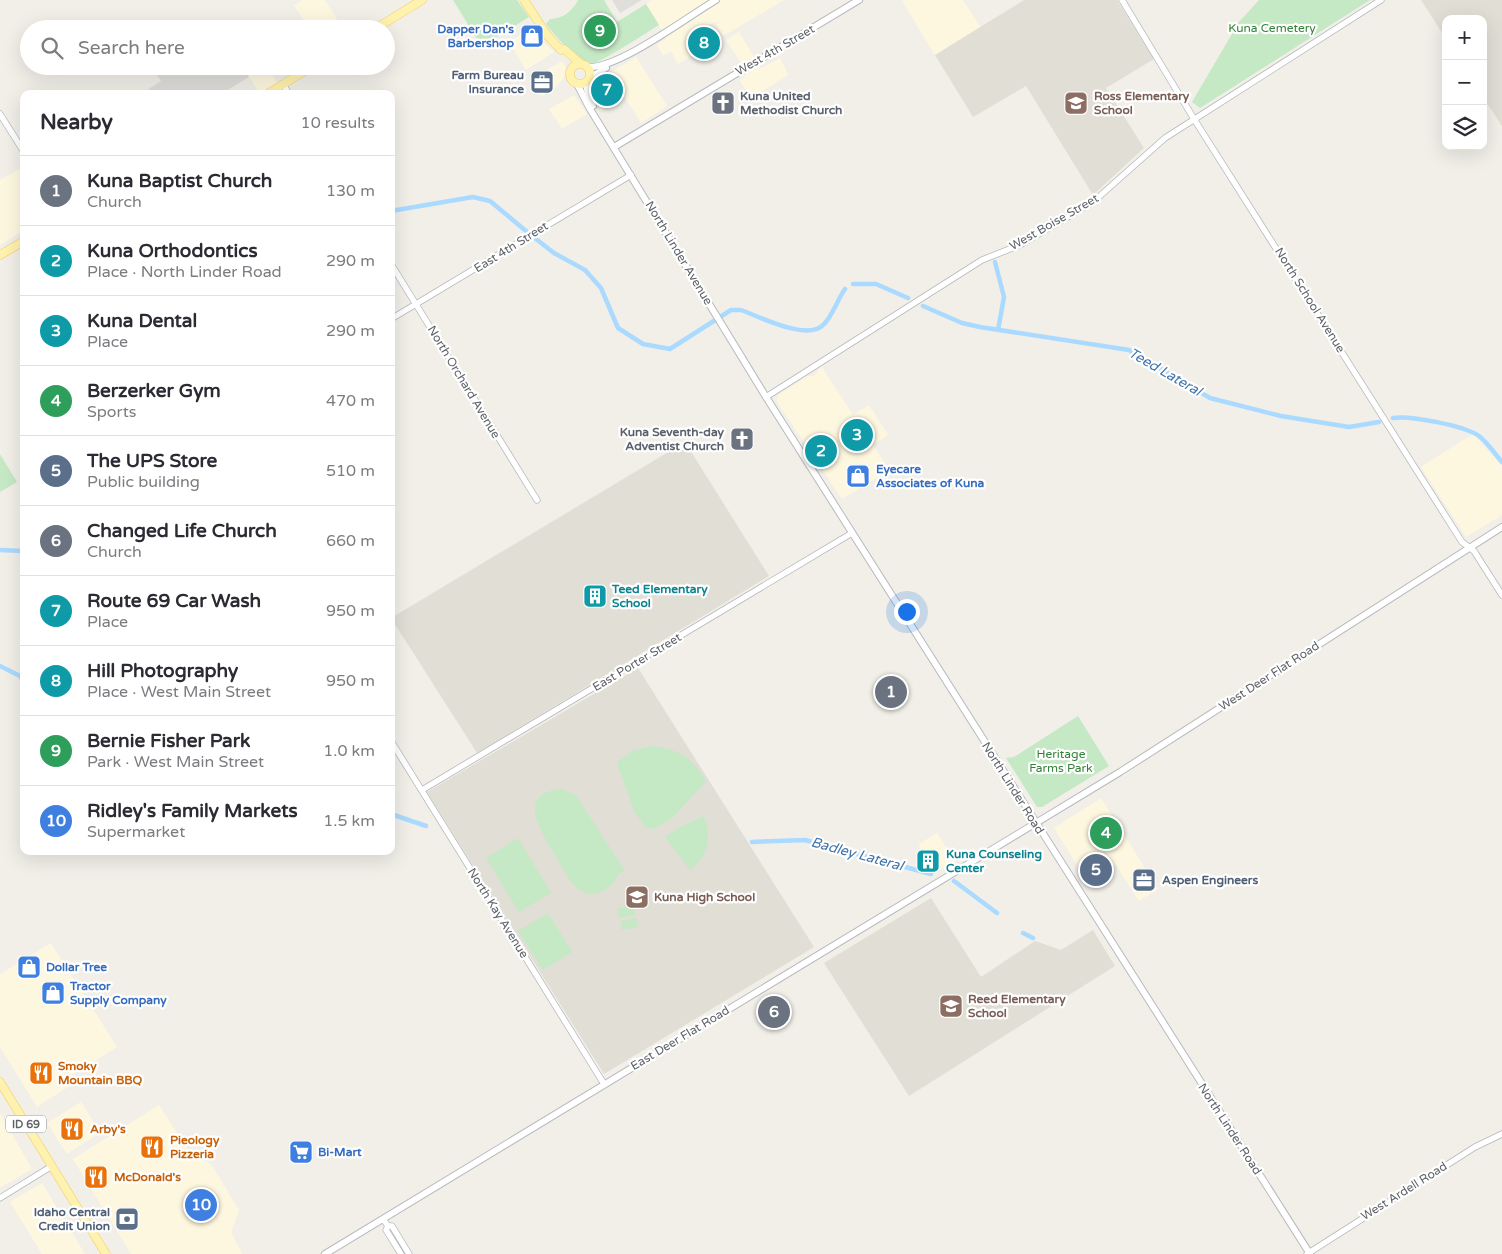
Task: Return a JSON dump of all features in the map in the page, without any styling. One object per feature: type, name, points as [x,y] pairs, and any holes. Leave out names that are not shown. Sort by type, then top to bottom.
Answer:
[{"type":"main road","points":[[390,20],[422,0]]},
{"type":"main road","points":[[524,0],[547,35],[561,50],[571,70],[571,77],[577,84],[584,84],[611,65],[611,63],[716,0]]},
{"type":"main road","name":"West 4th Street","points":[[614,147],[859,0]]},
{"type":"main road","points":[[561,50],[564,49],[590,72],[589,79]]},
{"type":"main road","points":[[571,70],[576,66],[595,68],[609,61],[611,63]]},
{"type":"main road","points":[[273,90],[298,75]]},
{"type":"main road","name":"North Linder Avenue","points":[[589,79],[587,89],[592,110]]},
{"type":"main road","name":"North Linder Avenue","points":[[577,84],[766,396]]},
{"type":"main road","points":[[0,255],[20,243]]},
{"type":"main road","name":"North Linder Road","points":[[766,396],[1309,1254]]},
{"type":"main road","name":"West Deer Flat Road","points":[[1036,823],[1206,717],[1502,527]]},
{"type":"main road","name":"East Deer Flat Road","points":[[325,1254],[1036,823]]},
{"type":"main road","name":"ID 69","points":[[0,1082],[106,1254]]},
{"type":"street","name":"North School Avenue","points":[[1122,0],[1194,119],[1462,542],[1474,550],[1502,595]]},
{"type":"street","name":"West Boise Street","points":[[766,396],[982,260],[1020,245],[1093,202],[1150,150],[1194,119],[1381,0]]},
{"type":"street","points":[[283,84],[287,90]]},
{"type":"street","points":[[0,114],[20,146]]},
{"type":"street","name":"East 4th Street","points":[[395,317],[631,174]]},
{"type":"street","name":"North Orchard Avenue","points":[[395,271],[537,500]]},
{"type":"street","name":"East Porter Street","points":[[422,790],[852,533]]},
{"type":"street","name":"North Kay Avenue","points":[[395,747],[604,1084]]},
{"type":"street","name":"West Ardell Road","points":[[1309,1254],[1460,1156],[1502,1134]]},
{"type":"street","points":[[0,1198],[52,1166]]},
{"type":"street","points":[[383,1219],[388,1226],[392,1226],[409,1254]]},
{"type":"street","points":[[388,1226],[386,1230],[401,1254]]},
{"type":"shaded area","points":[[303,0],[325,0],[337,20],[303,20],[294,5]]},
{"type":"shaded area","points":[[612,0],[642,0],[620,13]]},
{"type":"shaded area","points":[[653,0],[784,0],[723,36],[715,22],[703,28],[691,37],[699,51],[678,64],[671,51],[663,55],[657,45],[667,38],[646,4]]},
{"type":"shaded area","points":[[963,0],[980,27],[935,55],[902,1]]},
{"type":"shaded area","name":"Ross Elementary School","points":[[1024,0],[1117,0],[1154,59],[1106,88],[1144,148],[1093,195],[1026,86],[973,117],[935,55]]},
{"type":"shaded area","points":[[1421,0],[1502,0],[1502,126],[1487,103],[1487,15],[1442,15],[1442,33]]},
{"type":"shaded area","points":[[530,29],[537,30],[541,40],[554,52],[526,70],[509,42]]},
{"type":"shaded area","points":[[739,32],[761,68],[780,58],[788,75],[751,98],[740,81],[747,73],[726,40]]},
{"type":"shaded area","points":[[636,57],[667,106],[641,123],[624,96],[600,111],[592,89],[593,83]]},
{"type":"shaded area","points":[[562,61],[566,68],[563,79],[554,89],[542,96],[532,79]]},
{"type":"shaded area","points":[[157,75],[248,75],[249,77],[228,90],[147,90],[161,81]]},
{"type":"shaded area","points":[[248,75],[272,75],[282,90],[257,90]]},
{"type":"shaded area","points":[[574,95],[587,114],[562,129],[549,109]]},
{"type":"shaded area","points":[[20,168],[20,232],[0,245],[0,180]]},
{"type":"shaded area","points":[[822,367],[853,415],[869,405],[888,435],[873,445],[889,470],[842,499],[777,402],[778,395],[808,376],[813,376]]},
{"type":"shaded area","points":[[1473,434],[1502,466],[1502,515],[1466,537],[1421,467]]},
{"type":"shaded area","points":[[685,442],[769,576],[477,753],[395,624],[395,616]]},
{"type":"shaded area","name":"Kuna High School","points":[[638,668],[814,947],[604,1074],[427,792]]},
{"type":"shaded area","points":[[1101,798],[1158,889],[1139,901],[1116,865],[1088,883],[1054,828]]},
{"type":"shaded area","points":[[937,833],[955,861],[933,874],[915,867],[920,848],[919,844]]},
{"type":"shaded area","name":"Reed Elementary School","points":[[931,898],[981,977],[1035,941],[1061,950],[1093,930],[1115,966],[909,1096],[824,963]]},
{"type":"shaded area","points":[[51,943],[117,1047],[67,1078],[71,1085],[37,1107],[0,1047],[0,974]]},
{"type":"shaded area","points":[[81,1102],[100,1133],[67,1154],[47,1123]]},
{"type":"shaded area","points":[[159,1105],[190,1153],[211,1164],[239,1210],[231,1232],[242,1254],[131,1254],[73,1159]]},
{"type":"shaded area","points":[[0,1113],[32,1169],[1,1187],[0,1186]]},
{"type":"shaded area","points":[[42,1183],[85,1254],[42,1254],[10,1202]]},
{"type":"green space","points":[[453,0],[517,0],[529,17],[485,44],[479,42]]},
{"type":"green space","points":[[578,0],[604,0],[617,22],[646,4],[659,25],[624,47],[592,63],[580,58],[567,47],[546,24],[550,19],[559,18],[567,14]]},
{"type":"green space","name":"Kuna Cemetery","points":[[1259,0],[1370,0],[1200,108],[1192,102],[1239,22]]},
{"type":"green space","points":[[0,454],[17,482],[0,492]]},
{"type":"green space","name":"Heritage Farms Park","points":[[1078,716],[1109,766],[1042,807],[1037,807],[1006,758],[1014,757]]},
{"type":"green space","points":[[652,746],[677,752],[684,756],[696,767],[706,782],[672,818],[654,829],[645,827],[634,811],[617,762],[634,750]]},
{"type":"green space","points":[[562,789],[576,795],[625,871],[620,874],[619,872],[611,885],[600,892],[594,894],[587,893],[574,885],[539,826],[535,806],[539,798],[547,792]]},
{"type":"green space","points":[[704,816],[708,831],[707,846],[701,859],[690,870],[665,837],[678,828]]},
{"type":"green space","points":[[518,838],[551,893],[519,912],[486,858]]},
{"type":"green space","points":[[633,905],[635,915],[619,918],[617,909]]},
{"type":"green space","points":[[548,913],[572,952],[543,970],[518,931]]},
{"type":"green space","points":[[636,918],[638,927],[622,930],[620,921]]},
{"type":"waterway","name":"Teed Lateral","points":[[395,210],[473,197],[490,201],[526,231]]},
{"type":"waterway","name":"Teed Lateral","points":[[536,239],[554,253],[585,270],[601,288],[618,328],[643,344],[670,349],[731,310],[741,310],[770,322],[794,329],[814,330],[826,323],[845,289]]},
{"type":"waterway","points":[[995,262],[1004,297],[998,330]]},
{"type":"waterway","name":"Teed Lateral","points":[[853,284],[876,284],[908,298]]},
{"type":"waterway","name":"Teed Lateral","points":[[923,306],[962,323],[980,327],[1129,350],[1210,398],[1281,416],[1349,427],[1379,422]]},
{"type":"waterway","name":"Teed Lateral","points":[[1393,418],[1424,420],[1472,432],[1479,436],[1502,462]]},
{"type":"waterway","name":"Teed Lateral","points":[[0,550],[20,551]]},
{"type":"waterway","name":"Badley Lateral","points":[[0,666],[20,676]]},
{"type":"waterway","name":"Badley Lateral","points":[[395,815],[426,826]]},
{"type":"waterway","name":"Badley Lateral","points":[[752,842],[805,840],[931,874]]},
{"type":"waterway","name":"Badley Lateral","points":[[954,881],[997,913]]},
{"type":"waterway","name":"Badley Lateral","points":[[1023,933],[1033,938]]},
{"type":"place","name":"Bernie Fisher Park","points":[[600,31]]},
{"type":"place","name":"Dapper Dan's Barbershop","points":[[532,36]]},
{"type":"place","name":"Hill Photography","points":[[704,43]]},
{"type":"place","name":"Farm Bureau Insurance","points":[[542,82]]},
{"type":"place","name":"Route 69 Car Wash","points":[[607,90]]},
{"type":"place","name":"Kuna United Methodist Church","points":[[723,103]]},
{"type":"place","name":"Ross Elementary School","points":[[1076,103]]},
{"type":"place","name":"Kuna Dental","points":[[857,435]]},
{"type":"place","name":"Kuna Seventh-day Adventist Church","points":[[742,439]]},
{"type":"place","name":"Kuna Orthodontics","points":[[821,451]]},
{"type":"place","name":"Eyecare Associates of Kuna","points":[[858,476]]},
{"type":"place","name":"Teed Elementary School","points":[[595,596]]},
{"type":"place","name":"Kuna Baptist Church","points":[[891,692]]},
{"type":"place","name":"Berzerker Gym","points":[[1106,833]]},
{"type":"place","name":"Kuna Counseling Center","points":[[928,861]]},
{"type":"place","name":"The UPS Store","points":[[1096,870]]},
{"type":"place","name":"Aspen Engineers","points":[[1144,880]]},
{"type":"place","name":"Kuna High School","points":[[637,897]]},
{"type":"place","name":"Dollar Tree","points":[[29,967]]},
{"type":"place","name":"Tractor Supply Company","points":[[53,993]]},
{"type":"place","name":"Reed Elementary School","points":[[951,1006]]},
{"type":"place","name":"Changed Life Church","points":[[774,1012]]},
{"type":"place","name":"Smoky Mountain BBQ","points":[[41,1073]]},
{"type":"place","name":"Arby's","points":[[72,1129]]},
{"type":"place","name":"Pieology Pizzeria","points":[[152,1147]]},
{"type":"place","name":"Bi-Mart","points":[[301,1152]]},
{"type":"place","name":"McDonald's","points":[[96,1177]]},
{"type":"place","name":"Ridley's Family Markets","points":[[201,1205]]},
{"type":"place","name":"Idaho Central Credit Union","points":[[127,1219]]}]
